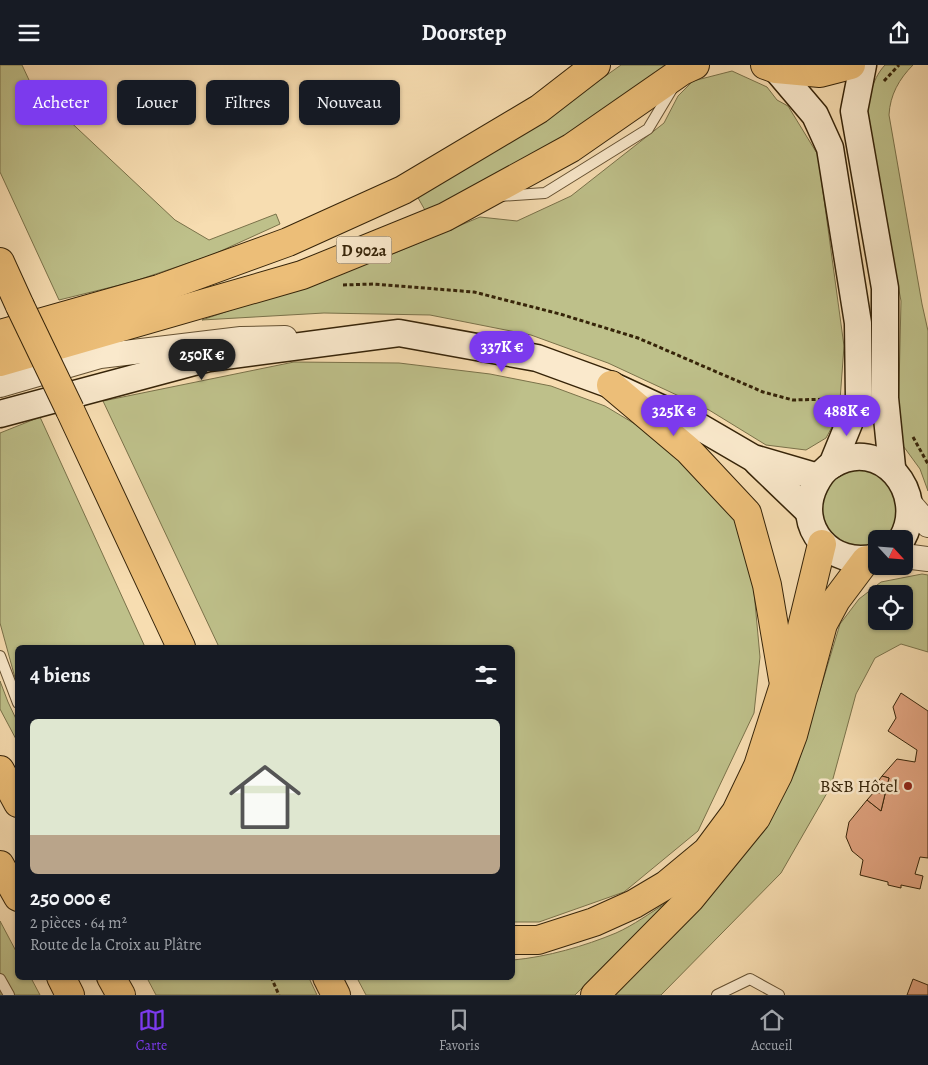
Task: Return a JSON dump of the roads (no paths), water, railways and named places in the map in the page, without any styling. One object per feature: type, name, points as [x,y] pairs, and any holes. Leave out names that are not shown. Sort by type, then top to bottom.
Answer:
[{"type":"main road","name":"D 902a","points":[[0,334],[160,289],[297,238],[403,190],[539,109],[596,65]]},
{"type":"main road","points":[[770,67],[820,73],[851,65]]},
{"type":"main road","points":[[863,65],[854,111],[884,288],[885,398],[892,467]]},
{"type":"main road","points":[[770,67],[815,115],[830,148],[858,323],[859,399],[825,471],[811,493],[808,511],[815,534],[822,543],[835,553],[850,559],[868,559]]},
{"type":"main road","name":"D 902a","points":[[0,362],[302,275],[445,217],[570,148],[688,68]]},
{"type":"main road","points":[[0,262],[180,645]]},
{"type":"main road","points":[[0,414],[209,358],[399,333],[536,358],[611,385],[693,423],[753,458],[808,511]]},
{"type":"main road","points":[[611,385],[688,451],[747,513],[767,585],[784,686]]},
{"type":"main road","points":[[753,458],[825,471],[846,458],[862,456],[878,459],[892,467],[902,477],[920,516],[911,521],[906,530]]},
{"type":"main road","points":[[515,940],[538,940],[594,922],[626,908],[666,885],[707,851],[736,811],[758,766],[800,635],[822,543]]},
{"type":"main road","points":[[594,995],[690,899],[756,818],[778,775],[793,735],[823,625],[836,600],[868,563]]},
{"type":"main road","points":[[0,770],[15,798]]},
{"type":"main road","points":[[0,865],[15,892]]},
{"type":"main road","points":[[62,980],[70,995]]},
{"type":"main road","points":[[113,980],[121,995]]},
{"type":"main road","points":[[328,980],[336,995]]},
{"type":"street","points":[[0,385],[100,356],[241,339],[399,333]]},
{"type":"street","points":[[913,557],[928,559]]},
{"type":"lane","points":[[0,656],[15,695]]},
{"type":"lane","points":[[0,979],[8,995]]},
{"type":"lane","points":[[717,995],[750,979],[779,995]]},
{"type":"place","name":"B&B Hôtel","points":[[908,786]]}]
